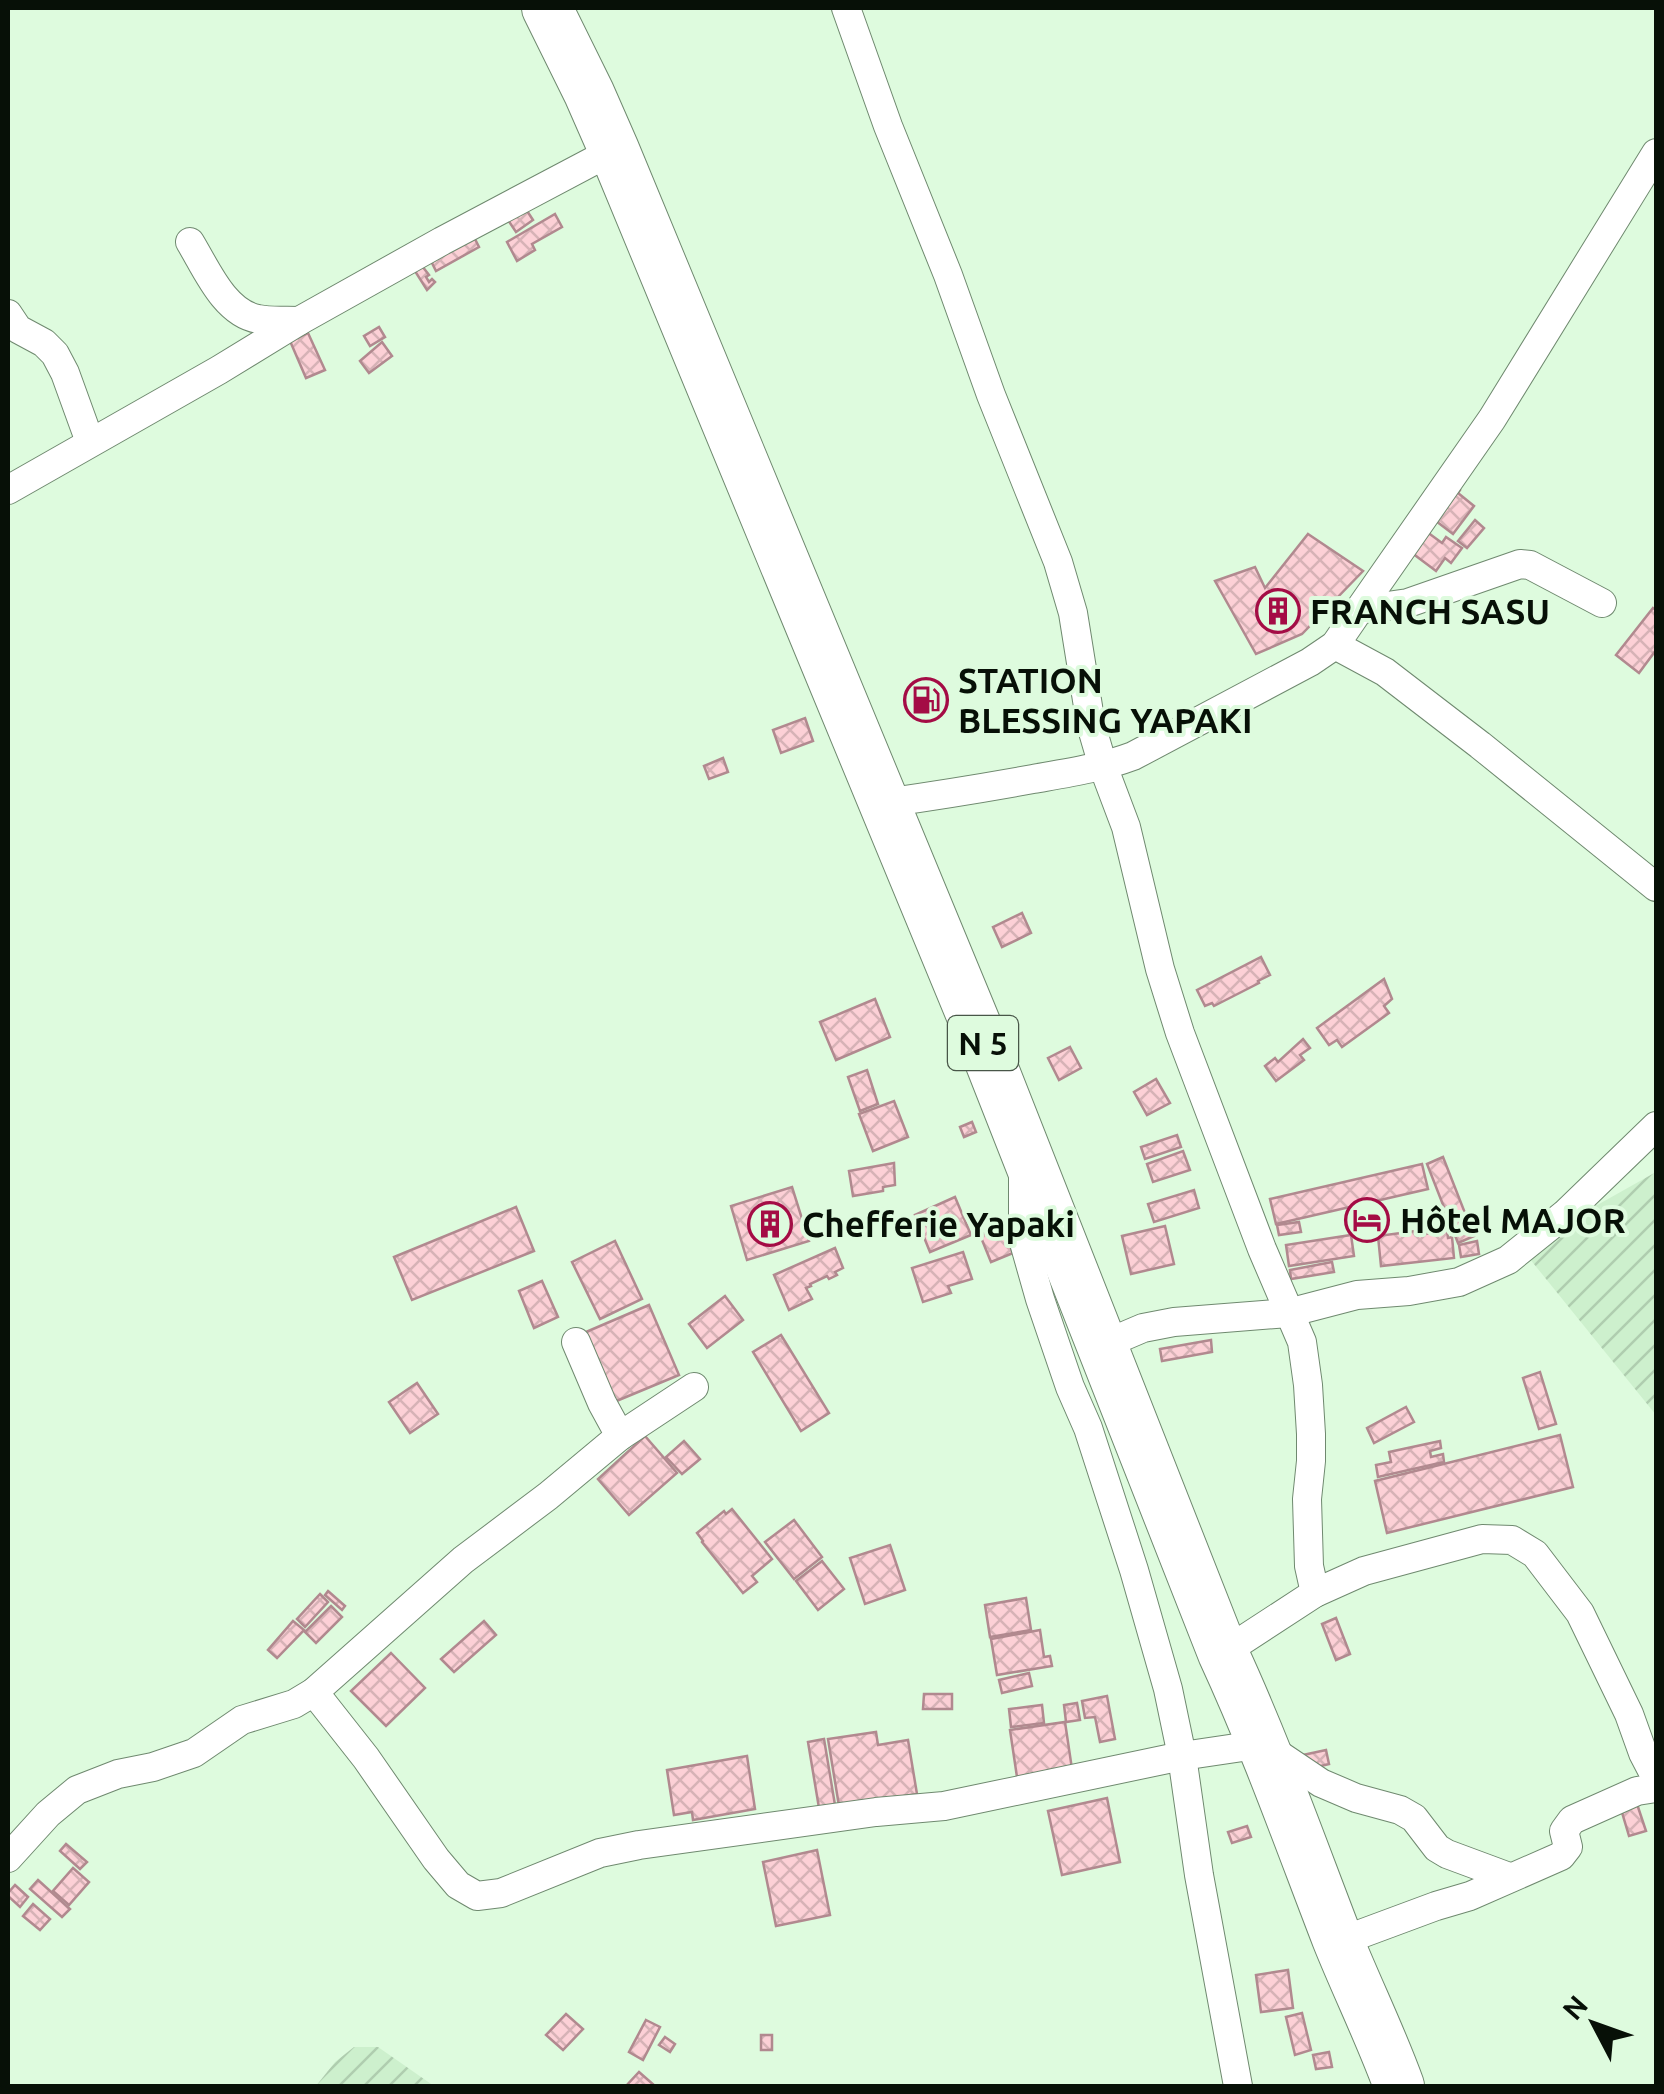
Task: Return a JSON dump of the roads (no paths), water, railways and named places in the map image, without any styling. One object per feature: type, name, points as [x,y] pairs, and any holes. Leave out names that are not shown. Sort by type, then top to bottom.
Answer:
[{"type":"highway","name":"N 5","points":[[546,8],[590,92],[975,1023],[1223,1653],[1399,2086]]},
{"type":"street","points":[[846,8],[1058,562],[1074,613],[1091,725],[1126,827],[1180,1034],[1302,1342],[1311,1434],[1308,1566],[1316,1593]]},
{"type":"street","points":[[8,490],[220,370],[298,321],[614,150]]},
{"type":"street","points":[[884,803],[1103,766],[1133,756],[1335,645],[1492,419],[1656,153]]},
{"type":"street","points":[[190,242],[230,304],[256,319],[298,321]]},
{"type":"street","points":[[8,314],[18,329],[55,354],[90,442]]},
{"type":"street","points":[[1359,610],[1408,603],[1520,564],[1530,565],[1602,603]]},
{"type":"street","points":[[1335,645],[1385,672],[1656,887]]},
{"type":"street","points":[[1102,1345],[1143,1328],[1174,1322],[1288,1312],[1357,1295],[1459,1282],[1508,1260],[1564,1214],[1656,1126]]},
{"type":"street","points":[[1024,1148],[1023,1239],[1134,1570],[1168,1689],[1238,2086]]},
{"type":"street","points":[[576,1342],[620,1436]]},
{"type":"street","points":[[8,1858],[48,1814],[77,1790],[194,1753],[242,1720],[294,1704],[314,1692],[463,1560],[620,1436],[694,1387]]},
{"type":"street","points":[[1223,1653],[1316,1593],[1364,1571],[1482,1539],[1512,1540],[1535,1554],[1580,1613],[1630,1714],[1656,1778]]},
{"type":"street","points":[[314,1692],[366,1758],[436,1859],[458,1885],[476,1896],[502,1892],[600,1854],[639,1844],[944,1806],[1182,1756],[1263,1744],[1322,1783],[1414,1818],[1437,1848],[1447,1854],[1510,1877]]},
{"type":"street","points":[[1339,1942],[1470,1896],[1566,1852],[1564,1831],[1572,1820],[1636,1791],[1656,1788]]},
{"type":"place","name":"FRANCH SASU","points":[[1278,611]]},
{"type":"place","name":"STATION BLESSING YAPAKI","points":[[926,700]]},
{"type":"place","name":"Hôtel MAJOR","points":[[1367,1220]]},
{"type":"place","name":"Chefferie Yapaki","points":[[770,1224]]}]
